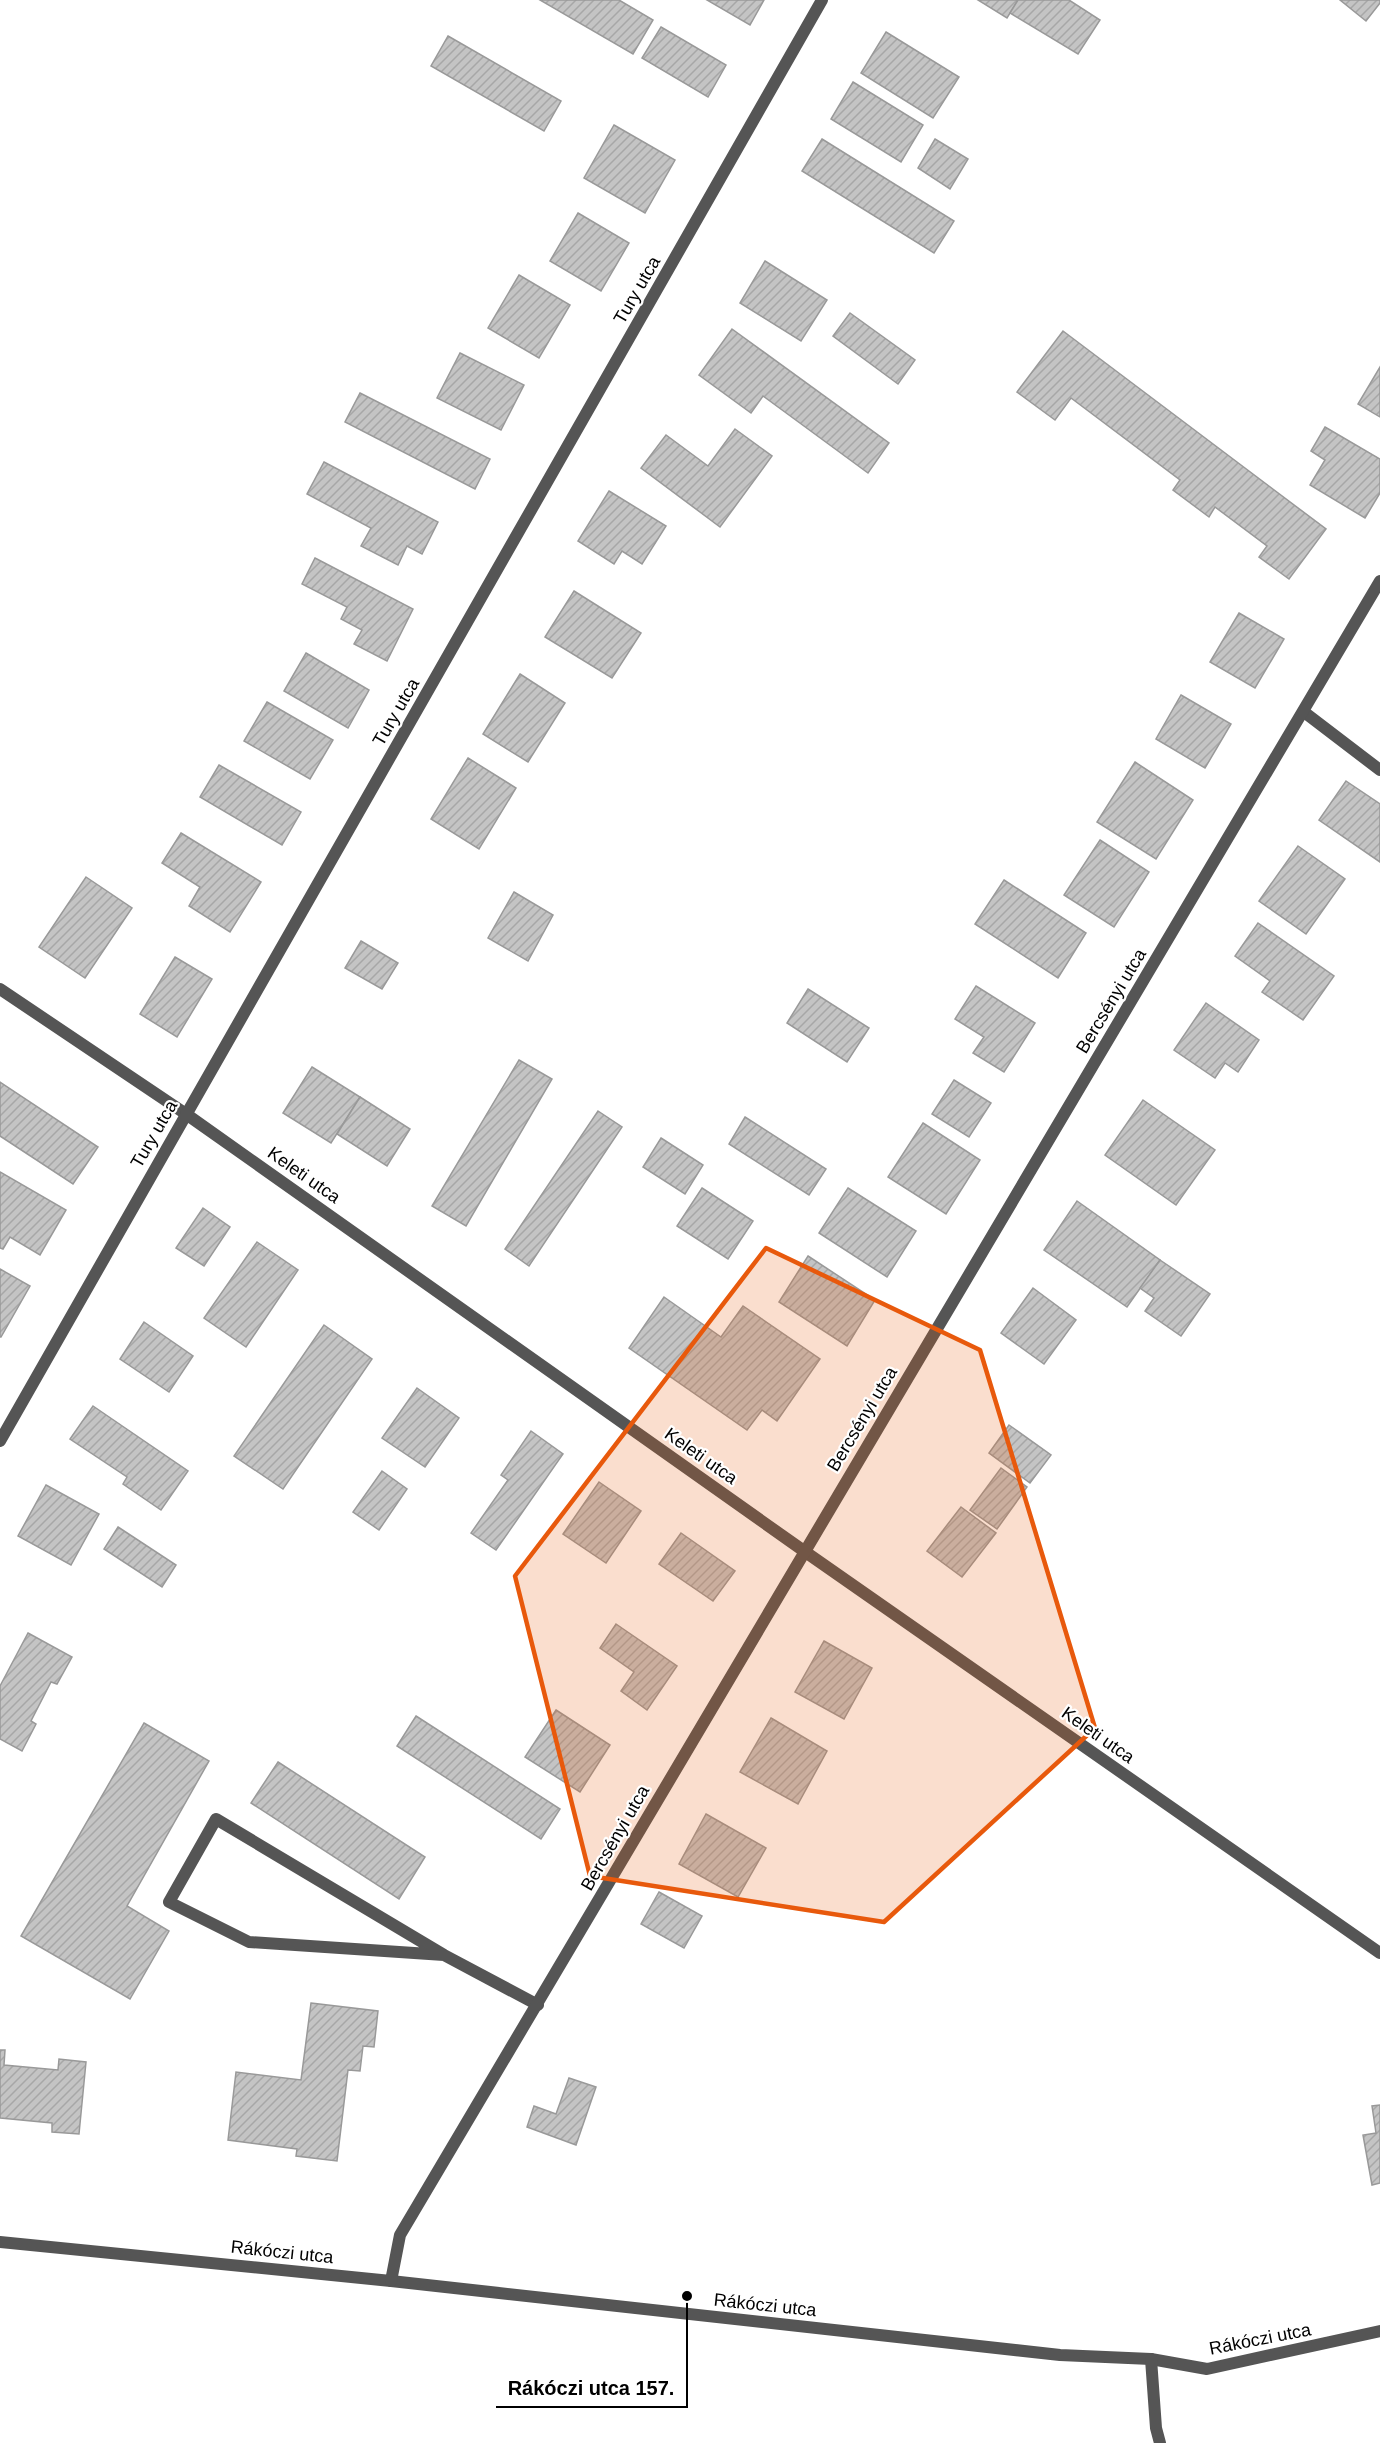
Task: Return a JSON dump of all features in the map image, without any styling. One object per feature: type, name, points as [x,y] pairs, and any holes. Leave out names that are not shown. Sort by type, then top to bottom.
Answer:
[{"type":"street","name":"Tury utca","points":[[0,1441],[822,0]]},
{"type":"street","name":"Bercsényi utca","points":[[391,2282],[400,2235],[538,2006],[804,1551],[1380,581]]},
{"type":"street","points":[[1304,712],[1380,770]]},
{"type":"street","name":"Keleti utca","points":[[0,989],[186,1114],[804,1551],[1380,1953]]},
{"type":"street","points":[[444,1955],[249,1942],[169,1902],[216,1819],[444,1955],[538,2006]]},
{"type":"street","name":"Rákóczi utca","points":[[0,2242],[1060,2355],[1151,2359],[1207,2369],[1380,2331]]},
{"type":"street","points":[[1151,2359],[1156,2428],[1160,2443]]},
{"type":"highlighted area","points":[[766,1248],[980,1350],[1095,1728],[884,1922],[590,1876],[515,1576]]},
{"type":"building","points":[[540,0],[619,0],[653,20],[633,54]]},
{"type":"building","points":[[707,0],[764,0],[750,25]]},
{"type":"building","points":[[978,0],[1018,0],[1007,18]]},
{"type":"building","points":[[1018,0],[1069,0],[1100,20],[1078,54],[1010,13]]},
{"type":"building","points":[[1340,0],[1380,0],[1380,3],[1366,21]]},
{"type":"building","points":[[661,27],[726,65],[708,97],[642,58]]},
{"type":"building","points":[[886,32],[959,77],[933,118],[861,73]]},
{"type":"building","points":[[448,36],[561,101],[544,131],[431,66]]},
{"type":"building","points":[[853,82],[923,125],[901,162],[831,119]]},
{"type":"building","points":[[614,125],[675,160],[645,213],[584,178]]},
{"type":"building","points":[[822,139],[954,221],[934,253],[802,171]]},
{"type":"building","points":[[935,139],[968,159],[950,189],[918,168]]},
{"type":"building","points":[[578,213],[629,243],[601,291],[550,261]]},
{"type":"building","points":[[765,261],[827,300],[801,341],[740,303]]},
{"type":"building","points":[[519,275],[570,305],[539,358],[488,328]]},
{"type":"building","points":[[850,313],[915,360],[898,384],[833,336]]},
{"type":"building","points":[[732,329],[889,443],[868,473],[763,396],[751,413],[699,375]]},
{"type":"building","points":[[1063,331],[1326,529],[1289,579],[1259,557],[1267,546],[1215,507],[1209,517],[1173,490],[1180,480],[1071,398],[1055,420],[1017,392]]},
{"type":"building","points":[[460,353],[524,385],[501,430],[437,398]]},
{"type":"building","points":[[1380,367],[1380,417],[1358,404]]},
{"type":"building","points":[[360,393],[490,459],[475,489],[345,422]]},
{"type":"building","points":[[1325,427],[1380,459],[1380,493],[1365,518],[1310,485],[1325,460],[1311,451]]},
{"type":"building","points":[[735,429],[772,456],[720,527],[641,468],[666,435],[708,466]]},
{"type":"building","points":[[324,462],[438,522],[422,554],[407,546],[398,565],[361,546],[371,528],[307,494]]},
{"type":"building","points":[[609,491],[666,526],[642,564],[622,551],[614,564],[578,541]]},
{"type":"building","points":[[315,558],[413,609],[387,661],[354,644],[362,630],[341,619],[347,607],[302,584]]},
{"type":"building","points":[[574,591],[641,633],[612,678],[545,637]]},
{"type":"building","points":[[1239,613],[1284,639],[1255,688],[1210,662]]},
{"type":"building","points":[[306,653],[369,690],[348,728],[284,691]]},
{"type":"building","points":[[520,674],[565,703],[528,762],[483,734]]},
{"type":"building","points":[[1181,695],[1231,724],[1205,768],[1156,739]]},
{"type":"building","points":[[267,702],[333,740],[310,779],[244,741]]},
{"type":"building","points":[[468,758],[516,788],[479,849],[431,819]]},
{"type":"building","points":[[1135,762],[1193,800],[1156,859],[1097,822]]},
{"type":"building","points":[[219,765],[301,812],[282,845],[200,797]]},
{"type":"building","points":[[1346,781],[1380,804],[1380,862],[1319,820]]},
{"type":"building","points":[[181,833],[261,882],[230,932],[189,906],[200,887],[162,863]]},
{"type":"building","points":[[1100,840],[1149,872],[1114,927],[1064,895]]},
{"type":"building","points":[[1298,846],[1345,879],[1306,934],[1259,901]]},
{"type":"building","points":[[86,877],[132,908],[85,978],[39,947]]},
{"type":"building","points":[[1004,880],[1086,933],[1058,978],[975,924]]},
{"type":"building","points":[[514,892],[553,915],[528,961],[488,938]]},
{"type":"building","points":[[1258,923],[1334,976],[1303,1020],[1262,992],[1270,981],[1235,956]]},
{"type":"building","points":[[361,941],[398,963],[382,989],[345,968]]},
{"type":"building","points":[[175,957],[212,979],[177,1037],[140,1014]]},
{"type":"building","points":[[976,986],[1035,1023],[1004,1072],[973,1053],[984,1037],[955,1019]]},
{"type":"building","points":[[808,989],[869,1028],[847,1062],[787,1023]]},
{"type":"building","points":[[1206,1003],[1259,1040],[1238,1072],[1225,1063],[1215,1078],[1174,1050]]},
{"type":"building","points":[[519,1060],[552,1079],[466,1226],[432,1206]]},
{"type":"building","points":[[312,1067],[360,1097],[331,1143],[283,1113]]},
{"type":"building","points":[[954,1080],[991,1103],[969,1137],[932,1114]]},
{"type":"building","points":[[0,1082],[98,1147],[73,1184],[0,1136]]},
{"type":"building","points":[[360,1097],[410,1129],[387,1166],[337,1134]]},
{"type":"building","points":[[1143,1100],[1215,1150],[1176,1205],[1105,1155]]},
{"type":"building","points":[[598,1111],[622,1127],[529,1266],[505,1249]]},
{"type":"building","points":[[745,1117],[826,1169],[809,1195],[729,1144]]},
{"type":"building","points":[[923,1123],[980,1160],[946,1214],[888,1177]]},
{"type":"building","points":[[661,1138],[703,1165],[685,1194],[643,1167]]},
{"type":"building","points":[[0,1172],[66,1210],[40,1255],[10,1237],[3,1249],[0,1248]]},
{"type":"building","points":[[702,1188],[753,1221],[728,1259],[677,1226]]},
{"type":"building","points":[[848,1188],[916,1231],[887,1277],[819,1233]]},
{"type":"building","points":[[1077,1201],[1160,1260],[1127,1307],[1044,1250]]},
{"type":"building","points":[[203,1208],[230,1227],[204,1266],[176,1248]]},
{"type":"building","points":[[257,1242],[298,1270],[246,1347],[204,1318]]},
{"type":"building","points":[[808,1256],[875,1300],[847,1346],[779,1302]]},
{"type":"building","points":[[1160,1260],[1210,1294],[1181,1336],[1145,1311],[1154,1298],[1140,1288]]},
{"type":"building","points":[[0,1269],[30,1286],[1,1337],[0,1337]]},
{"type":"building","points":[[1033,1288],[1076,1320],[1044,1364],[1001,1333]]},
{"type":"building","points":[[664,1297],[721,1337],[743,1306],[820,1359],[777,1421],[762,1410],[747,1430],[629,1348]]},
{"type":"building","points":[[144,1322],[193,1356],[169,1392],[120,1359]]},
{"type":"building","points":[[324,1325],[372,1359],[283,1489],[234,1456]]},
{"type":"building","points":[[417,1388],[459,1418],[425,1467],[382,1438]]},
{"type":"building","points":[[93,1406],[188,1471],[161,1510],[123,1484],[127,1477],[70,1439]]},
{"type":"building","points":[[1009,1425],[1051,1455],[1030,1483],[989,1453]]},
{"type":"building","points":[[531,1431],[563,1454],[496,1550],[471,1533],[508,1480],[501,1475]]},
{"type":"building","points":[[1001,1468],[1027,1487],[997,1529],[970,1510]]},
{"type":"building","points":[[382,1471],[407,1489],[379,1530],[353,1512]]},
{"type":"building","points":[[599,1482],[641,1511],[606,1563],[563,1534]]},
{"type":"building","points":[[46,1485],[99,1514],[71,1565],[18,1536]]},
{"type":"building","points":[[961,1507],[996,1533],[962,1577],[927,1551]]},
{"type":"building","points":[[118,1527],[176,1565],[162,1587],[104,1549]]},
{"type":"building","points":[[681,1533],[735,1571],[713,1601],[659,1564]]},
{"type":"building","points":[[616,1624],[677,1666],[647,1710],[621,1691],[634,1672],[600,1648]]},
{"type":"building","points":[[28,1633],[72,1657],[57,1684],[51,1682],[31,1721],[36,1724],[22,1751],[0,1739],[0,1686]]},
{"type":"building","points":[[824,1641],[872,1668],[844,1719],[795,1692]]},
{"type":"building","points":[[556,1710],[610,1745],[580,1792],[525,1757]]},
{"type":"building","points":[[416,1716],[560,1809],[541,1839],[397,1746]]},
{"type":"building","points":[[771,1718],[827,1751],[798,1804],[740,1772]]},
{"type":"building","points":[[144,1723],[209,1761],[127,1906],[169,1931],[130,1999],[21,1936]]},
{"type":"building","points":[[278,1762],[425,1857],[399,1899],[251,1803]]},
{"type":"building","points":[[706,1814],[766,1848],[738,1897],[679,1864]]},
{"type":"building","points":[[659,1892],[702,1916],[684,1948],[641,1924]]},
{"type":"building","points":[[311,2003],[378,2011],[374,2047],[363,2046],[360,2071],[348,2070],[337,2161],[296,2156],[297,2149],[228,2140],[236,2072],[301,2080]]},
{"type":"building","points":[[0,2050],[5,2050],[4,2065],[58,2070],[59,2059],[86,2062],[79,2134],[52,2132],[52,2123],[0,2118]]},
{"type":"building","points":[[569,2078],[596,2087],[576,2145],[527,2127],[534,2106],[556,2114]]},
{"type":"building","points":[[1380,2105],[1380,2183],[1372,2185],[1363,2135],[1376,2133],[1372,2106]]},
{"type":"place","name":"Rákóczi utca 157.","points":[[687,2296]]}]
